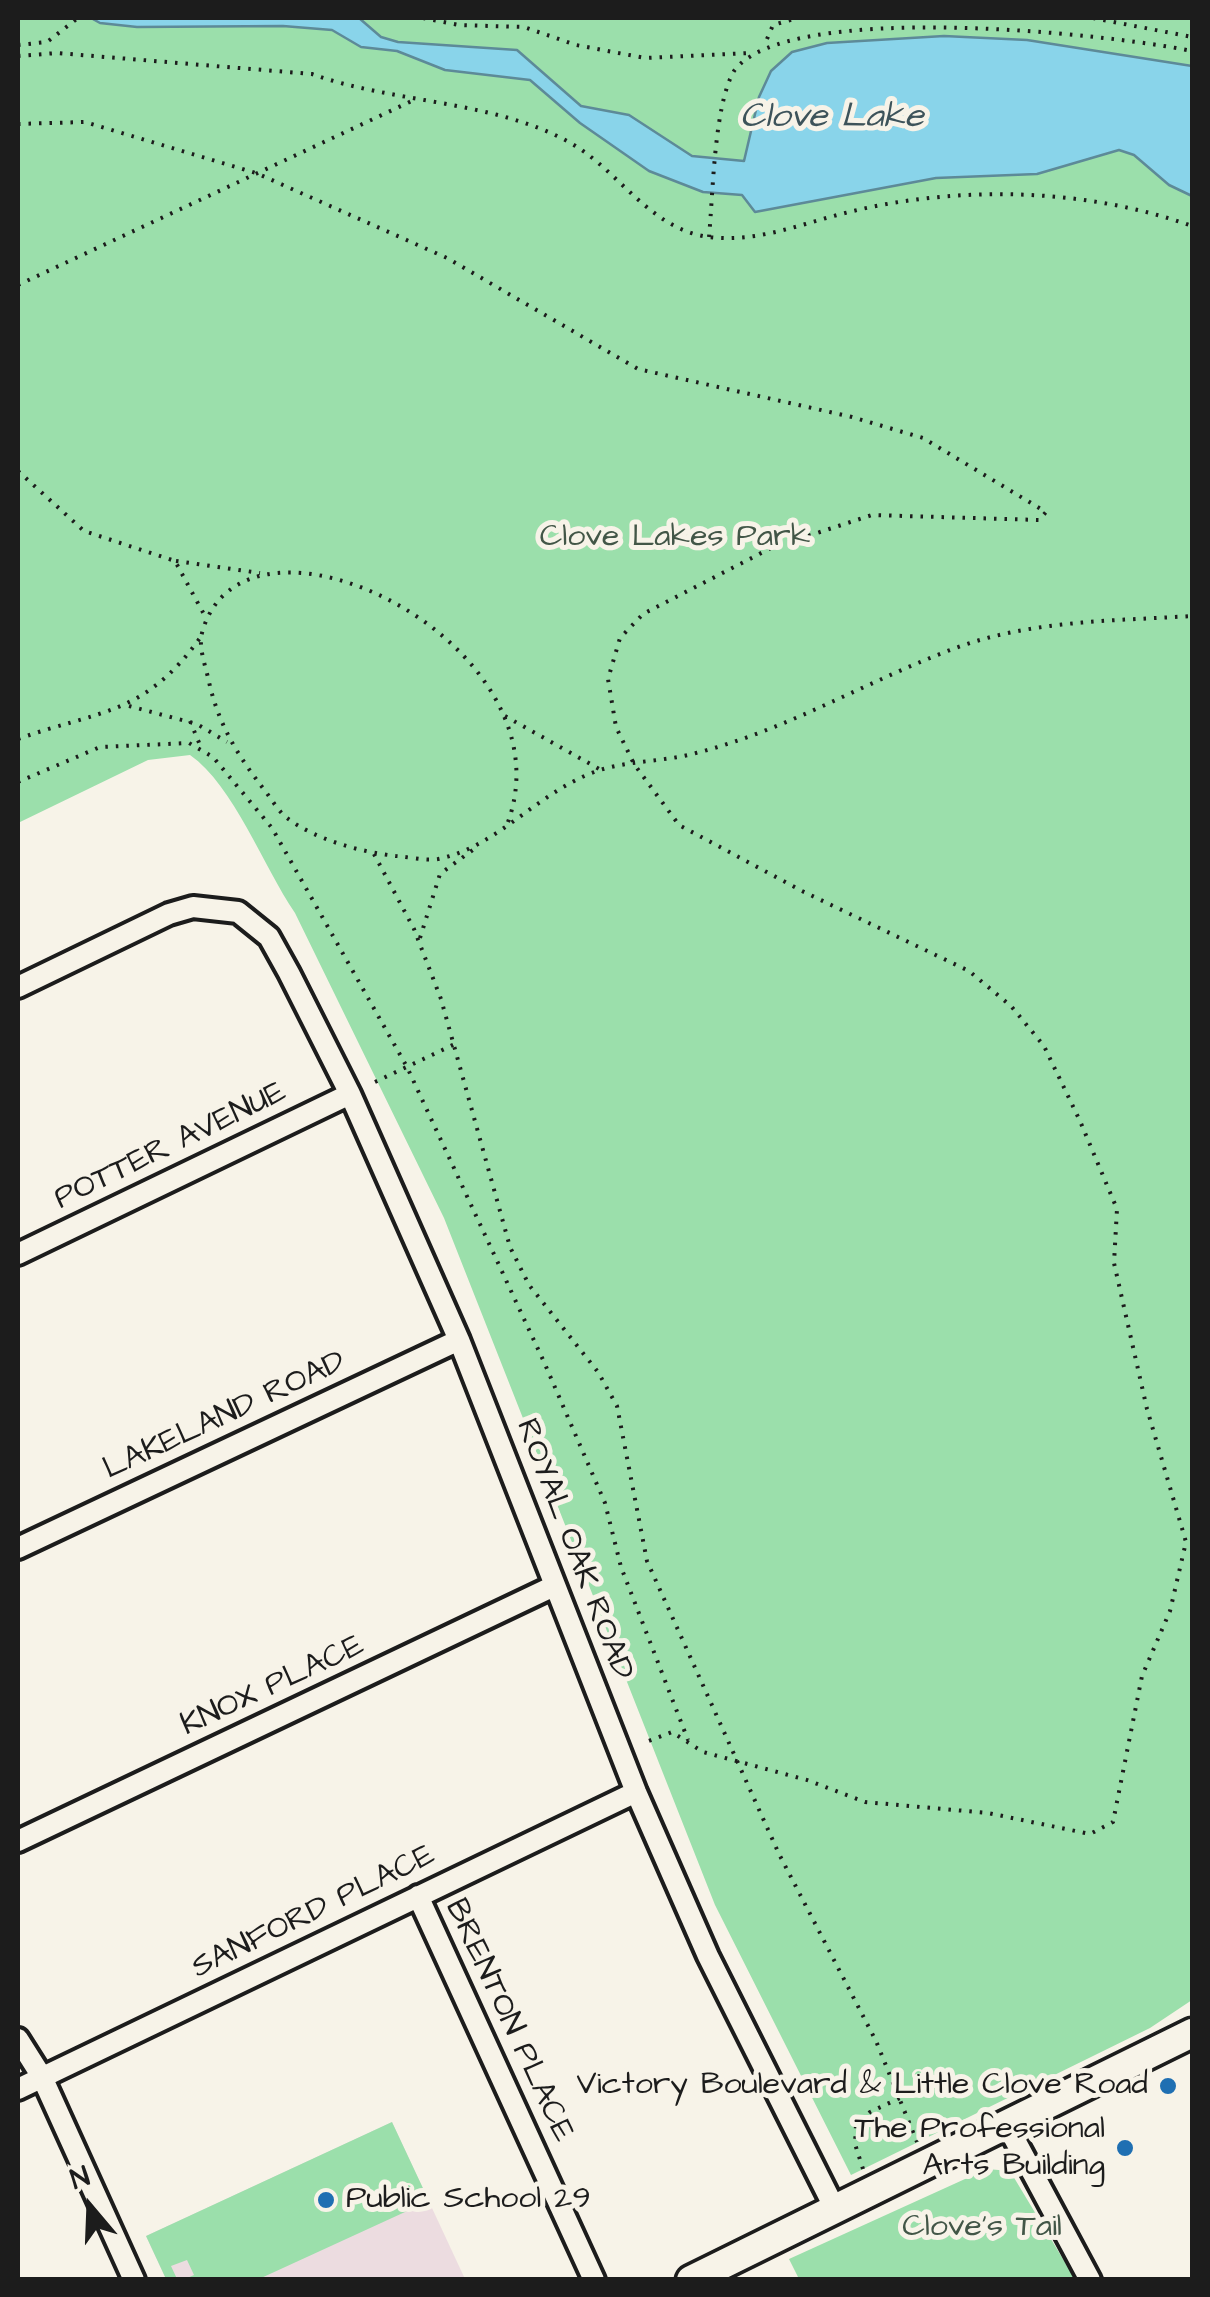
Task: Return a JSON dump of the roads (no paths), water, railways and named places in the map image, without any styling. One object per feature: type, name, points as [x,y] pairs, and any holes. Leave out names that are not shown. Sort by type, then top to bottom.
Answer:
[{"type":"main road","points":[[691,2280],[1192,2032]]},
{"type":"street","name":"ROYAL OAK ROAD","points":[[18,987],[169,914],[209,907],[246,917],[268,937],[350,1094],[459,1340],[636,1792],[708,1956],[836,2211]]},
{"type":"street","name":"POTTER AVENUE","points":[[18,1254],[350,1094]]},
{"type":"street","name":"LAKELAND ROAD","points":[[18,1548],[459,1340]]},
{"type":"street","name":"KNOX PLACE","points":[[18,1841],[554,1586]]},
{"type":"street","name":"SANFORD PLACE","points":[[18,2089],[636,1792]]},
{"type":"street","name":"BRENTON PLACE","points":[[418,1896],[594,2280]]},
{"type":"street","points":[[18,2039],[42,2077],[134,2280]]},
{"type":"street","points":[[1008,2126],[1090,2280]]},
{"type":"water","name":"Clove Lake","points":[[91,18],[359,18],[381,37],[398,42],[517,50],[581,106],[629,115],[692,156],[744,161],[759,97],[771,71],[792,52],[827,43],[944,36],[1027,40],[1192,66],[1192,196],[1169,185],[1134,155],[1119,150],[1037,174],[936,178],[755,212],[742,195],[703,192],[649,171],[580,123],[530,80],[445,70],[397,51],[361,47],[332,30],[283,26],[137,27],[100,23]]},
{"type":"place","name":"Victory Boulevard & Little Clove Road","points":[[1168,2086]]},
{"type":"place","name":"The Professional Arts Building","points":[[1125,2148]]},
{"type":"place","name":"Public School 29","points":[[326,2200]]},
{"type":"park label","name":"Clove Lakes Park","points":[[675,538]]},
{"type":"park label","name":"Clove's Tail","points":[[982,2228]]}]
